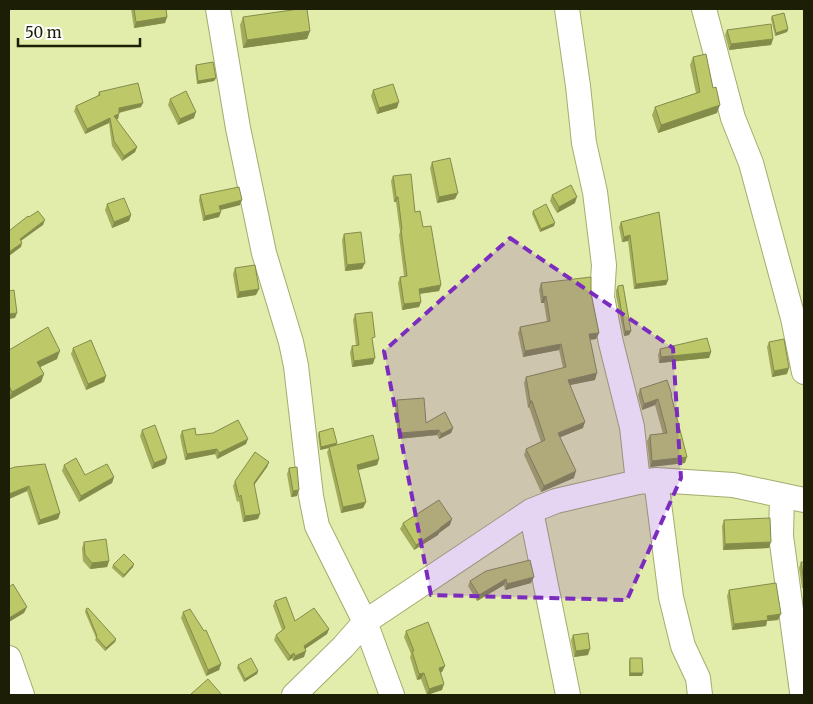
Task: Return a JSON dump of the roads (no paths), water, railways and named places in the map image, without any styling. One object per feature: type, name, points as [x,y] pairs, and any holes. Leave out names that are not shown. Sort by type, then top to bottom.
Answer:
[{"type":"street","points":[[218,9],[238,128],[264,253],[291,342],[296,366],[317,526],[365,622],[392,695]]},
{"type":"street","points":[[567,9],[584,143],[594,192],[604,265],[602,297],[611,343],[647,481],[683,646],[698,678],[700,695]]},
{"type":"street","points":[[704,9],[734,118],[752,163],[793,318],[804,372]]},
{"type":"street","points":[[294,695],[343,647],[365,622],[531,511],[556,501],[647,481],[733,485],[793,498],[781,536],[802,692]]},
{"type":"street","points":[[531,511],[568,695]]},
{"type":"street","points":[[9,658],[22,695]]}]
